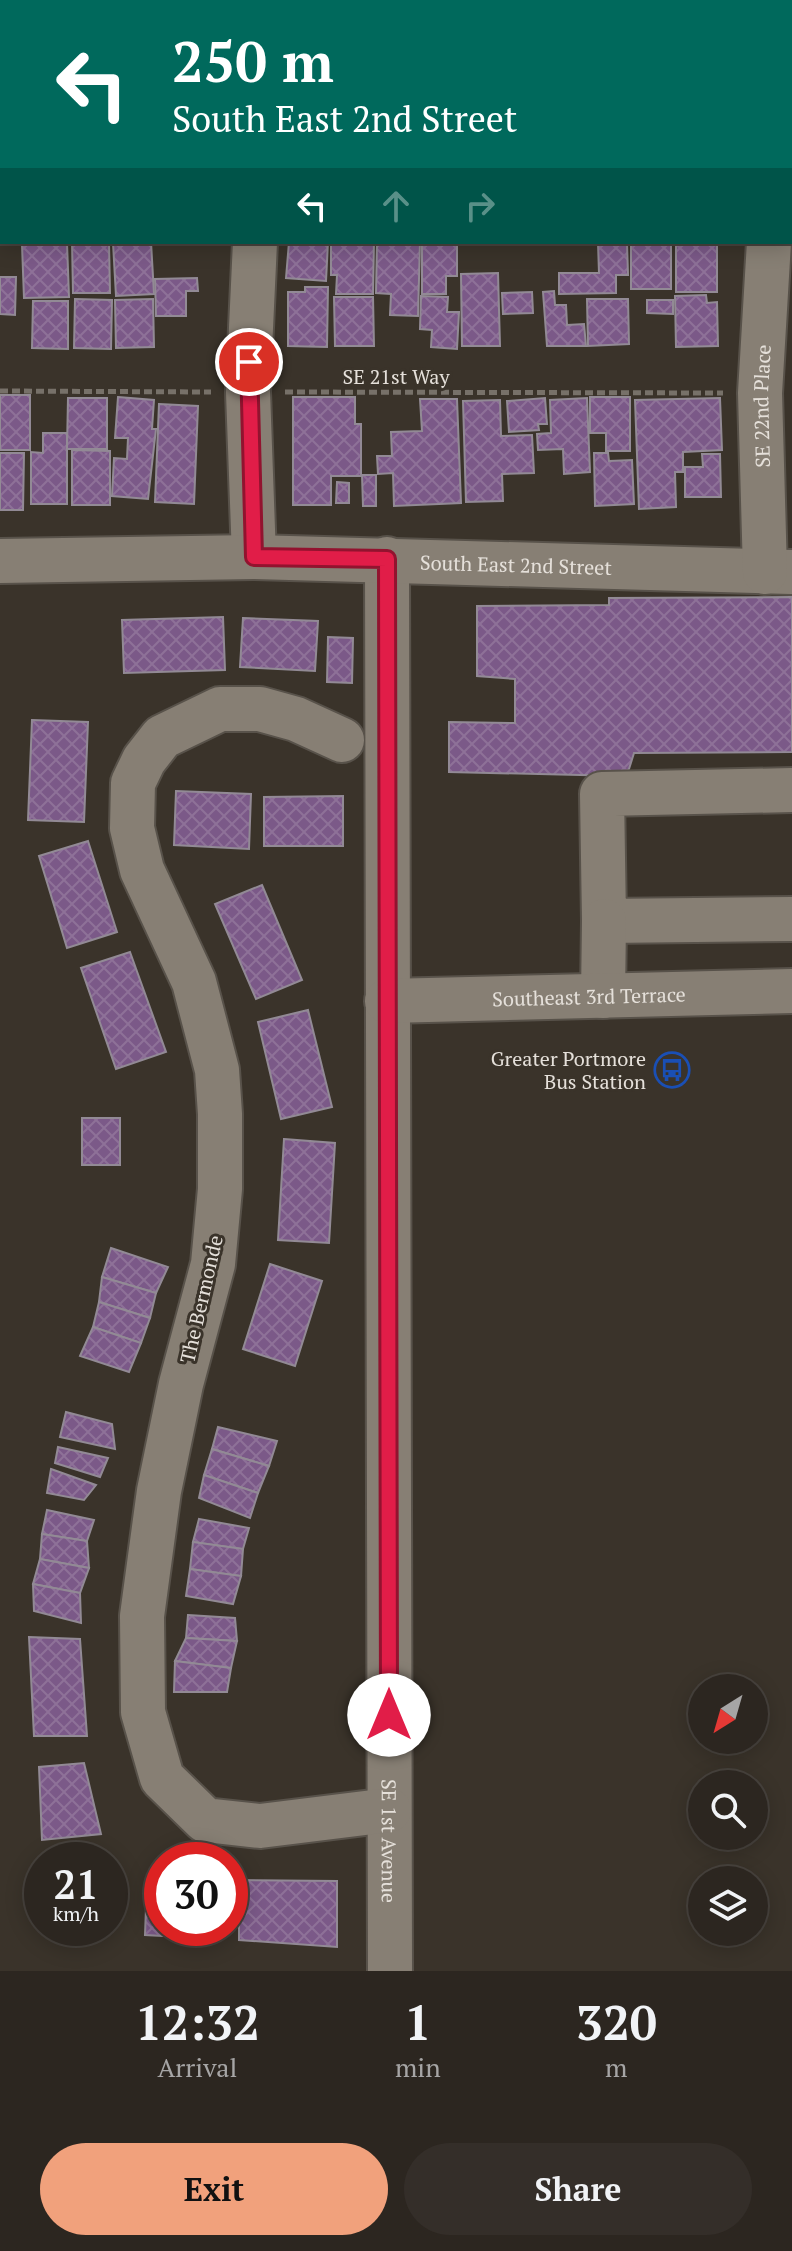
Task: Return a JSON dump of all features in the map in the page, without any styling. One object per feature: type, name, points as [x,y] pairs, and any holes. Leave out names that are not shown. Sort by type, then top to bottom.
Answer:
[{"type":"street","points":[[254,557],[248,392],[255,244]]},
{"type":"street","name":"SE 22nd Place","points":[[769,244],[760,393],[778,572]]},
{"type":"street","name":"South East 2nd Street","points":[[0,561],[254,557],[778,572]]},
{"type":"street","name":"SE 1st Avenue","points":[[387,559],[390,1971]]},
{"type":"street","name":"The Bermonde","points":[[342,740],[296,719],[260,709],[220,709],[162,737],[144,760],[133,783],[132,828],[142,870],[194,982],[217,1070],[220,1114],[220,1189],[213,1264],[181,1384],[159,1491],[142,1616],[143,1712],[162,1778],[205,1820],[260,1826],[389,1810]]},
{"type":"street","points":[[603,996],[602,794],[792,790]]},
{"type":"street","points":[[604,921],[792,919]]},
{"type":"street","name":"Southeast 3rd Terrace","points":[[387,1001],[792,991]]},
{"type":"path","name":"SE 21st Way","points":[[0,391],[760,393]]},
{"type":"building","points":[[67,244],[69,297],[24,298],[22,245]]},
{"type":"building","points":[[72,244],[109,244],[110,293],[73,293]]},
{"type":"building","points":[[113,244],[151,244],[154,294],[116,296]]},
{"type":"building","points":[[289,244],[328,244],[326,281],[286,278]]},
{"type":"building","points":[[331,244],[374,244],[373,294],[336,294],[337,275],[331,275]]},
{"type":"building","points":[[377,244],[420,244],[418,316],[390,315],[391,294],[376,293]]},
{"type":"building","points":[[422,244],[457,244],[457,276],[446,276],[446,294],[422,294]]},
{"type":"building","points":[[598,244],[627,244],[628,275],[616,275],[616,293],[559,294],[559,273],[599,273]]},
{"type":"building","points":[[631,244],[671,244],[671,289],[631,289]]},
{"type":"building","points":[[676,244],[717,244],[717,292],[676,292]]},
{"type":"building","points":[[498,273],[500,346],[462,346],[461,274]]},
{"type":"building","points":[[0,277],[16,277],[15,315],[0,314]]},
{"type":"building","points":[[197,278],[198,291],[186,291],[186,316],[156,316],[155,279]]},
{"type":"building","points":[[305,287],[328,287],[327,347],[288,346],[288,292],[305,292]]},
{"type":"building","points":[[554,291],[555,305],[566,305],[567,325],[584,324],[586,346],[547,346],[543,292]]},
{"type":"building","points":[[532,292],[533,313],[503,314],[502,293]]},
{"type":"building","points":[[706,295],[707,303],[717,302],[718,346],[676,347],[675,296]]},
{"type":"building","points":[[421,296],[448,297],[447,312],[459,312],[457,349],[431,347],[432,330],[420,329]]},
{"type":"building","points":[[334,297],[373,297],[374,346],[335,346]]},
{"type":"building","points":[[75,299],[112,300],[111,349],[74,348]]},
{"type":"building","points":[[153,299],[154,347],[116,348],[115,300]]},
{"type":"building","points":[[587,299],[628,299],[629,344],[588,346]]},
{"type":"building","points":[[647,300],[673,300],[673,314],[647,313]]},
{"type":"building","points":[[33,301],[68,301],[68,349],[32,348]]},
{"type":"building","points":[[0,395],[30,395],[30,450],[0,450]]},
{"type":"building","points":[[118,397],[154,400],[152,429],[156,429],[148,499],[112,496],[114,458],[127,459],[128,438],[115,438]]},
{"type":"building","points":[[293,397],[355,397],[355,424],[361,424],[361,476],[331,476],[331,505],[293,505]]},
{"type":"building","points":[[590,397],[630,397],[630,451],[606,451],[606,433],[590,433]]},
{"type":"building","points":[[68,398],[107,398],[107,449],[67,449]]},
{"type":"building","points":[[545,398],[547,424],[538,424],[539,430],[509,432],[507,401]]},
{"type":"building","points":[[587,398],[590,472],[564,474],[563,449],[538,450],[537,434],[551,433],[550,400]]},
{"type":"building","points":[[720,398],[722,450],[683,452],[683,472],[675,472],[676,507],[639,509],[635,400]]},
{"type":"building","points":[[420,399],[457,399],[461,503],[394,506],[393,473],[378,474],[377,456],[392,456],[391,432],[422,431]]},
{"type":"building","points":[[500,400],[501,436],[532,435],[534,473],[502,474],[503,501],[466,502],[463,401]]},
{"type":"building","points":[[159,404],[198,406],[194,504],[155,502]]},
{"type":"building","points":[[43,433],[67,433],[67,504],[31,504],[31,452],[43,453]]},
{"type":"building","points":[[72,450],[110,451],[110,505],[72,505]]},
{"type":"building","points":[[0,453],[24,453],[23,510],[0,510]]},
{"type":"building","points":[[594,453],[608,453],[609,461],[632,460],[634,504],[595,506]]},
{"type":"building","points":[[702,454],[720,454],[721,497],[685,497],[685,467],[703,467]]},
{"type":"building","points":[[362,475],[376,475],[376,506],[363,506]]},
{"type":"building","points":[[337,482],[349,483],[349,503],[336,503]]},
{"type":"building","points":[[792,597],[792,752],[634,753],[629,769],[621,776],[449,772],[449,722],[515,723],[515,679],[477,676],[477,606],[609,605],[609,598]]},
{"type":"building","points":[[223,617],[225,670],[124,673],[122,620]]},
{"type":"building","points":[[243,618],[318,621],[315,671],[240,667]]},
{"type":"building","points":[[328,637],[353,638],[352,683],[327,682]]},
{"type":"building","points":[[32,720],[88,722],[84,822],[28,820]]},
{"type":"building","points":[[176,791],[251,794],[249,849],[174,845]]},
{"type":"building","points":[[343,796],[343,846],[264,846],[264,797]]},
{"type":"building","points":[[88,841],[117,932],[67,948],[39,856]]},
{"type":"building","points":[[262,885],[302,980],[256,999],[215,904]]},
{"type":"building","points":[[130,952],[166,1052],[116,1069],[81,968]]},
{"type":"building","points":[[308,1010],[332,1107],[281,1119],[258,1022]]},
{"type":"building","points":[[82,1118],[120,1118],[120,1165],[82,1165]]},
{"type":"building","points":[[284,1139],[335,1143],[329,1243],[278,1240]]},
{"type":"building","points":[[111,1248],[168,1267],[156,1293],[102,1277]]},
{"type":"building","points":[[270,1264],[322,1281],[295,1366],[243,1349]]},
{"type":"building","points":[[102,1277],[156,1293],[150,1318],[99,1302]]},
{"type":"building","points":[[99,1302],[150,1318],[141,1343],[93,1327]]},
{"type":"building","points":[[93,1327],[141,1343],[129,1372],[80,1356]]},
{"type":"building","points":[[66,1412],[112,1424],[115,1449],[60,1437]]},
{"type":"building","points":[[218,1427],[277,1441],[269,1466],[212,1449]]},
{"type":"building","points":[[58,1447],[108,1458],[100,1477],[55,1463]]},
{"type":"building","points":[[212,1449],[269,1466],[258,1493],[204,1475]]},
{"type":"building","points":[[51,1469],[96,1485],[84,1500],[47,1493]]},
{"type":"building","points":[[204,1475],[258,1493],[250,1518],[199,1498]]},
{"type":"building","points":[[47,1510],[94,1520],[87,1541],[42,1534]]},
{"type":"building","points":[[199,1519],[249,1528],[243,1549],[193,1542]]},
{"type":"building","points":[[42,1534],[87,1541],[89,1568],[40,1559]]},
{"type":"building","points":[[193,1542],[243,1549],[241,1576],[190,1569]]},
{"type":"building","points":[[40,1559],[89,1568],[80,1593],[33,1584]]},
{"type":"building","points":[[190,1569],[241,1576],[233,1604],[186,1596]]},
{"type":"building","points":[[33,1584],[80,1593],[81,1623],[34,1611]]},
{"type":"building","points":[[188,1615],[235,1618],[237,1641],[186,1638]]},
{"type":"building","points":[[29,1637],[80,1639],[87,1736],[34,1736]]},
{"type":"building","points":[[186,1638],[237,1641],[231,1668],[175,1661]]},
{"type":"building","points":[[175,1661],[231,1668],[227,1692],[174,1692]]},
{"type":"building","points":[[84,1763],[101,1834],[42,1840],[39,1767]]},
{"type":"building","points":[[248,1880],[337,1881],[337,1947],[248,1941]]},
{"type":"place","name":"Greater Portmore Bus Station","points":[[672,1070]]},
{"type":"route","points":[[249,362],[254,557],[387,559],[389,1715]]}]
